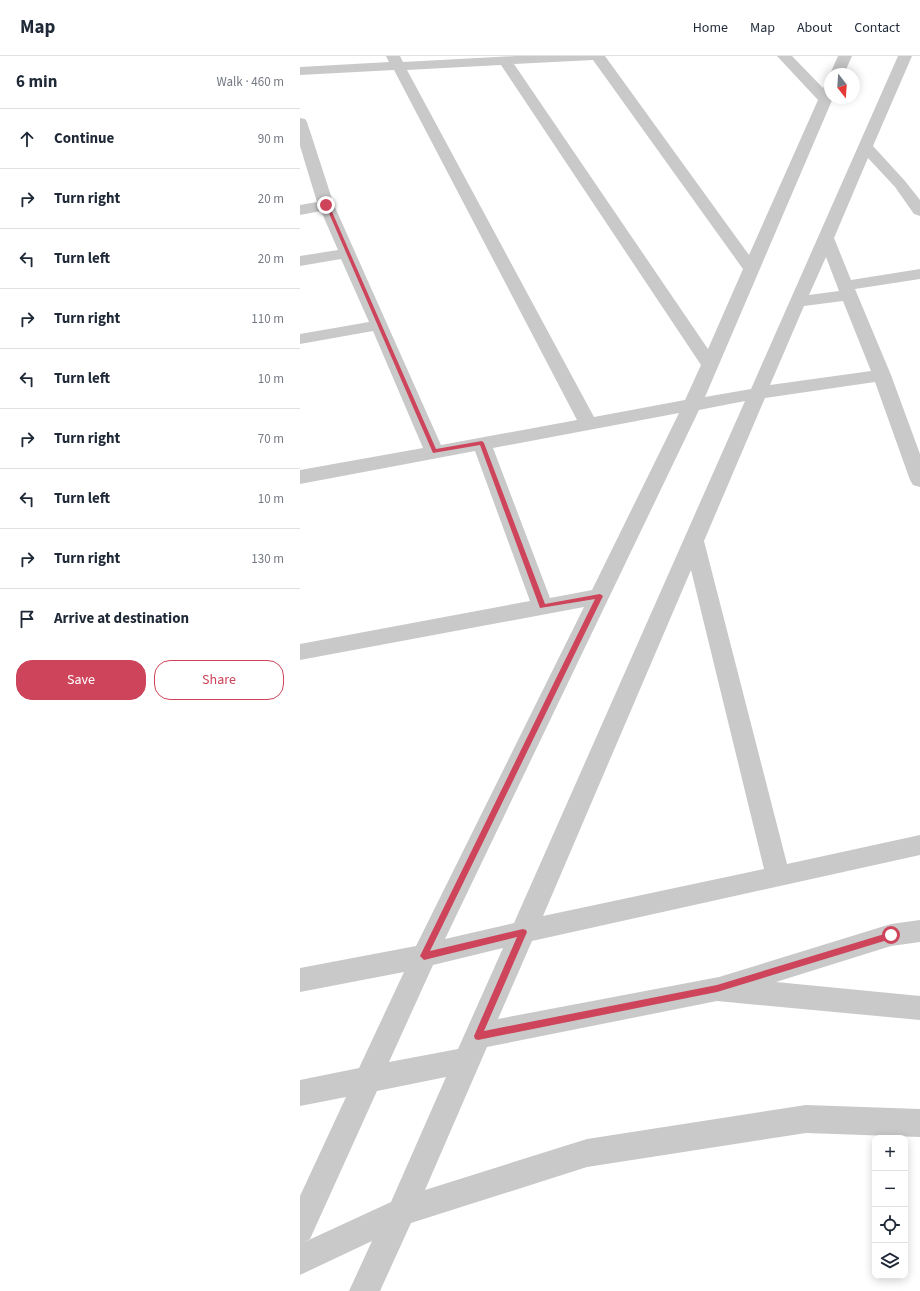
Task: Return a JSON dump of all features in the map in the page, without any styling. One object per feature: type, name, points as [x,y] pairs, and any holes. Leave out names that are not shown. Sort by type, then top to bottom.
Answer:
[{"type":"street","points":[[300,71],[395,61],[505,61],[598,56],[751,269]]},
{"type":"street","points":[[784,56],[824,90]]},
{"type":"street","points":[[840,68],[845,56]]},
{"type":"street","points":[[364,1291],[401,1212],[473,1048],[905,56]]},
{"type":"street","points":[[395,61],[588,424]]},
{"type":"street","points":[[505,61],[710,364]]},
{"type":"street","points":[[300,1229],[424,956],[692,406],[824,100]]},
{"type":"street","points":[[300,122],[326,205],[434,451]]},
{"type":"street","points":[[866,147],[900,184],[920,211]]},
{"type":"street","points":[[300,210],[326,205]]},
{"type":"street","points":[[826,238],[882,375],[920,480]]},
{"type":"street","points":[[300,261],[348,253]]},
{"type":"street","points":[[798,302],[920,274]]},
{"type":"street","points":[[300,339],[379,325]]},
{"type":"street","points":[[300,477],[434,451],[758,393],[882,375]]},
{"type":"street","points":[[482,443],[543,607]]},
{"type":"street","points":[[694,540],[778,877]]},
{"type":"street","points":[[300,652],[600,596]]},
{"type":"street","points":[[300,980],[424,956],[523,932],[920,845]]},
{"type":"street","points":[[300,1093],[367,1080],[473,1048],[717,989],[891,935],[920,931]]},
{"type":"street","points":[[717,989],[920,1008]]},
{"type":"street","points":[[300,1260],[401,1212],[587,1153],[806,1119],[920,1123]]},
{"type":"route","points":[[326,205],[434,451],[482,443],[543,607],[600,596],[424,956],[523,932],[478,1036],[717,989],[891,935]]}]
